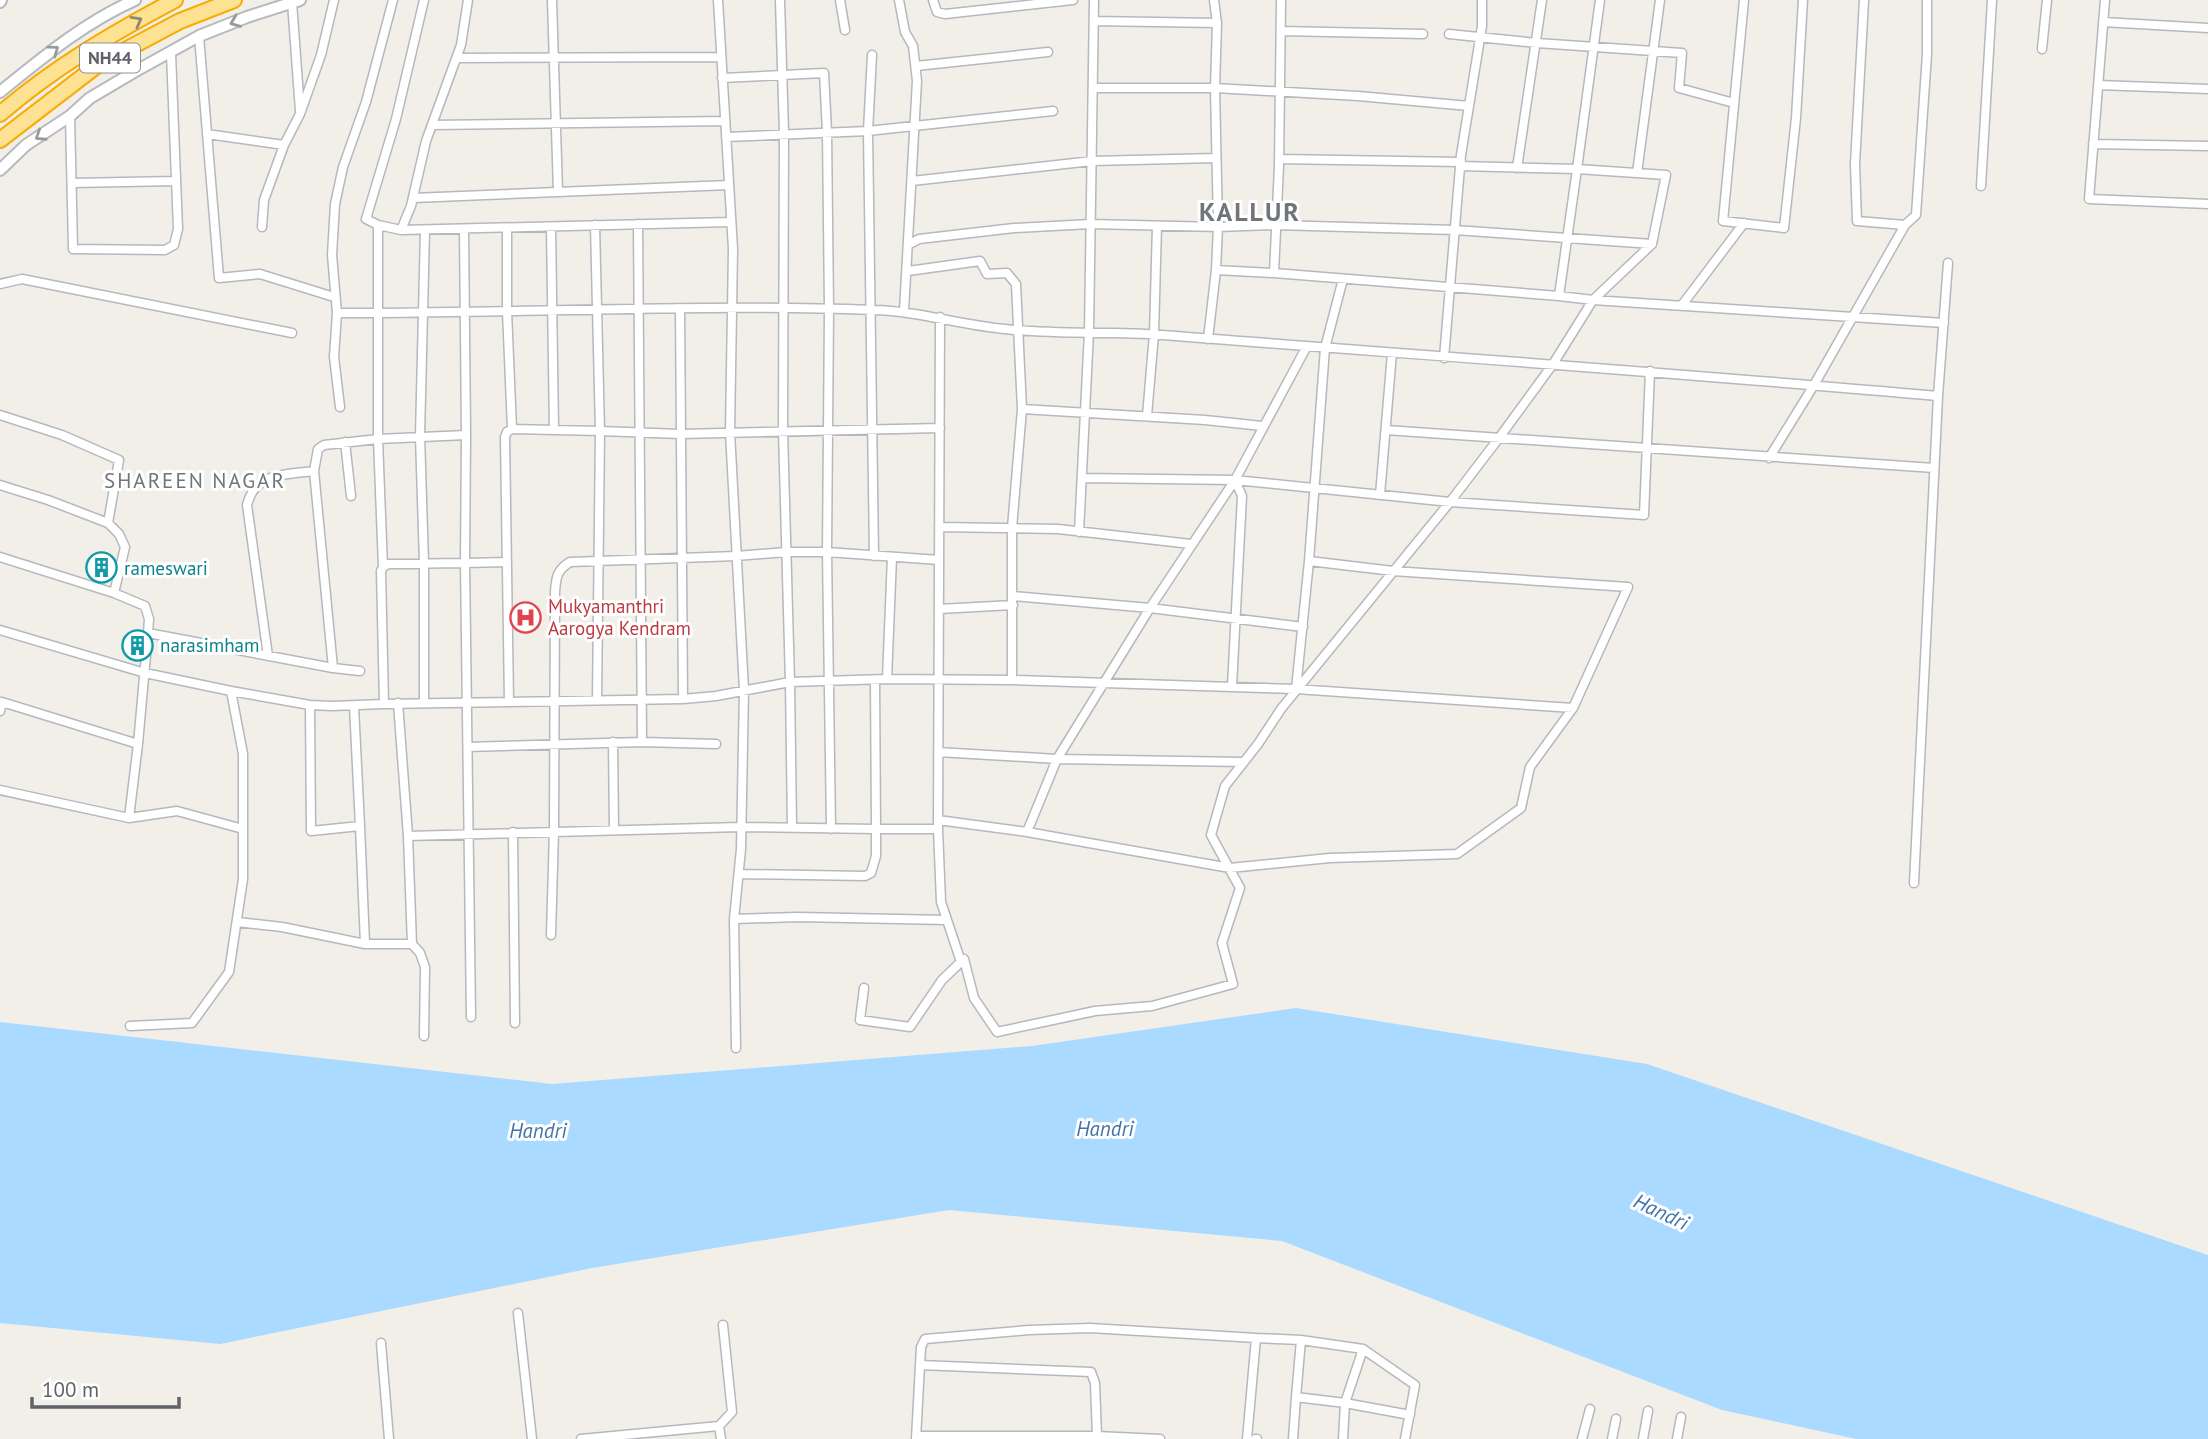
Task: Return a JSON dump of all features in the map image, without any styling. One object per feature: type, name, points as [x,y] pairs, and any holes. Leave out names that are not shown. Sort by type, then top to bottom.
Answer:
[{"type":"highway","name":"NH44","points":[[0,114],[23,94],[90,48],[176,0]]},
{"type":"highway","name":"NH44","points":[[0,140],[99,64],[180,20],[234,0]]},
{"type":"street","points":[[262,227],[264,200],[321,55],[334,0]]},
{"type":"street","points":[[340,407],[334,357],[337,313],[332,236],[335,204],[343,167],[366,102],[393,0]]},
{"type":"street","points":[[424,0],[396,118],[366,219],[378,225],[401,230],[731,222]]},
{"type":"street","points":[[401,230],[413,198],[432,125],[461,45],[468,0]]},
{"type":"street","points":[[552,0],[558,191]]},
{"type":"street","points":[[718,0],[731,222],[730,432],[744,690],[741,827],[734,919],[736,1048]]},
{"type":"street","points":[[780,0],[784,133],[783,431],[792,827]]},
{"type":"street","points":[[840,0],[845,30]]},
{"type":"street","points":[[899,0],[905,32],[912,46],[916,66],[904,311]]},
{"type":"street","points":[[933,0],[937,12],[946,14],[1073,0]]},
{"type":"street","points":[[1079,532],[1089,332],[1094,0]]},
{"type":"street","points":[[1208,339],[1218,227],[1215,88],[1217,23],[1214,0]]},
{"type":"street","points":[[1274,273],[1281,0]]},
{"type":"street","points":[[1444,358],[1461,164],[1480,36],[1482,0]]},
{"type":"street","points":[[1517,168],[1542,0]]},
{"type":"street","points":[[1559,296],[1600,0]]},
{"type":"street","points":[[1637,173],[1660,0]]},
{"type":"street","points":[[1744,0],[1723,221],[1784,228],[1797,105],[1803,0]]},
{"type":"street","points":[[1864,0],[1855,164],[1857,221],[1905,225]]},
{"type":"street","points":[[1769,458],[1905,225],[1916,215],[1927,54],[1927,0]]},
{"type":"street","points":[[1981,186],[1992,0]]},
{"type":"street","points":[[2042,49],[2047,0]]},
{"type":"street","points":[[2105,0],[2089,199],[2208,204]]},
{"type":"street","points":[[0,92],[51,51],[130,1]]},
{"type":"street","points":[[0,170],[26,145],[70,116],[90,98],[199,36],[296,1],[300,114]]},
{"type":"street","points":[[1094,21],[1217,23]]},
{"type":"street","points":[[2103,22],[2208,28]]},
{"type":"street","points":[[1281,32],[1423,34]]},
{"type":"street","points":[[1449,34],[1682,53],[1679,88],[1734,103]]},
{"type":"street","points":[[199,36],[219,278],[260,274],[334,297]]},
{"type":"street","points":[[916,66],[1048,52]]},
{"type":"street","points":[[70,116],[74,249],[165,250],[174,245],[178,229],[171,53]]},
{"type":"street","points":[[872,55],[869,131],[874,556]]},
{"type":"street","points":[[457,58],[721,57]]},
{"type":"street","points":[[722,78],[824,73],[829,309],[827,552],[831,829]]},
{"type":"street","points":[[2098,85],[2208,89]]},
{"type":"street","points":[[1093,88],[1215,88],[1469,106]]},
{"type":"street","points":[[726,137],[915,128],[1053,111]]},
{"type":"street","points":[[432,125],[725,121]]},
{"type":"street","points":[[207,134],[284,145]]},
{"type":"street","points":[[2093,144],[2208,146]]},
{"type":"street","points":[[912,181],[1092,161],[1216,158]]},
{"type":"street","points":[[864,988],[860,1020],[910,1027],[942,981],[964,959],[974,998],[997,1032],[1095,1010],[1152,1006],[1233,984],[1222,943],[1240,888],[1212,835],[1225,786],[1296,690],[1499,438],[1553,364],[1593,300],[1652,244],[1666,175],[1461,164],[1279,159]]},
{"type":"street","points":[[73,183],[175,181]]},
{"type":"street","points":[[413,198],[729,185]]},
{"type":"street","points":[[1682,305],[1744,223]]},
{"type":"street","points":[[638,224],[642,742]]},
{"type":"street","points":[[908,245],[919,239],[1014,228],[1090,224],[1455,230],[1652,244]]},
{"type":"street","points":[[378,225],[378,439],[383,567],[384,704]]},
{"type":"street","points":[[595,225],[600,431],[597,700]]},
{"type":"street","points":[[1147,416],[1154,334],[1157,226]]},
{"type":"street","points":[[551,227],[554,430]]},
{"type":"street","points":[[508,228],[507,311],[512,429]]},
{"type":"street","points":[[464,229],[471,1017]]},
{"type":"street","points":[[424,703],[424,562],[420,436],[425,230]]},
{"type":"street","points":[[908,271],[980,261],[987,274],[1007,273],[1016,284],[1022,409],[1012,528],[1012,680]]},
{"type":"street","points":[[1914,883],[1934,468],[1948,262]]},
{"type":"street","points":[[1216,270],[1593,300],[1944,323]]},
{"type":"street","points":[[0,284],[22,279],[292,333]]},
{"type":"street","points":[[1296,690],[1325,348],[1343,279]]},
{"type":"street","points":[[337,313],[732,307],[904,311],[1017,330],[1154,334],[1444,358],[1650,371],[1938,396]]},
{"type":"street","points":[[680,308],[683,699]]},
{"type":"street","points":[[940,317],[938,825],[941,901],[961,962]]},
{"type":"street","points":[[1027,832],[1057,759],[1150,608],[1235,480],[1307,346]]},
{"type":"street","points":[[1380,495],[1391,353]]},
{"type":"street","points":[[1082,478],[1235,480],[1450,502],[1644,515],[1650,371]]},
{"type":"street","points":[[1022,409],[1262,426]]},
{"type":"street","points":[[0,415],[62,435],[119,460],[108,523]]},
{"type":"street","points":[[509,702],[507,432],[512,429],[681,434],[940,428]]},
{"type":"street","points":[[1386,430],[1934,468]]},
{"type":"street","points":[[333,668],[314,471],[318,449],[324,445],[345,442],[466,435]]},
{"type":"street","points":[[345,442],[351,496]]},
{"type":"street","points":[[268,656],[247,505],[250,491],[261,481],[314,471]]},
{"type":"street","points":[[1232,686],[1242,496],[1235,480]]},
{"type":"street","points":[[0,485],[108,523],[119,534],[125,547],[114,593]]},
{"type":"street","points":[[939,527],[1079,532],[1191,544]]},
{"type":"street","points":[[551,935],[556,575],[562,566],[570,562],[600,560],[786,552],[827,552],[939,560]]},
{"type":"street","points":[[0,557],[114,593],[145,606],[149,619],[145,673],[129,818]]},
{"type":"street","points":[[887,679],[892,557]]},
{"type":"street","points":[[408,836],[741,827],[876,830],[938,825],[1027,832],[1230,868],[1330,858],[1457,854],[1521,808],[1530,767],[1573,708],[1628,587],[1392,571],[1309,561]]},
{"type":"street","points":[[383,567],[388,564],[424,562],[507,562]]},
{"type":"street","points":[[1012,596],[1150,608],[1303,628]]},
{"type":"street","points":[[939,609],[1013,606]]},
{"type":"street","points":[[0,630],[145,673],[310,705],[683,699],[716,696],[790,682],[887,679],[1232,686],[1573,708]]},
{"type":"street","points":[[148,633],[360,671]]},
{"type":"street","points":[[738,874],[865,876],[871,873],[874,866],[876,830],[875,680]]},
{"type":"street","points":[[130,1026],[192,1023],[229,972],[243,879],[243,754],[231,691]]},
{"type":"street","points":[[0,711],[1,701],[138,744]]},
{"type":"street","points":[[398,703],[408,836],[412,944],[420,953],[425,967],[424,1036]]},
{"type":"street","points":[[310,705],[310,831],[360,825]]},
{"type":"street","points":[[354,706],[365,944]]},
{"type":"street","points":[[468,747],[613,742],[716,744]]},
{"type":"street","points":[[613,742],[614,830]]},
{"type":"street","points":[[939,752],[1057,759],[1244,762]]},
{"type":"street","points":[[0,790],[129,818],[177,811],[243,829]]},
{"type":"street","points":[[513,832],[514,1023]]},
{"type":"street","points":[[734,919],[798,917],[947,920]]},
{"type":"street","points":[[237,922],[282,927],[365,944],[412,944]]},
{"type":"street","points":[[518,1313],[531,1439]]},
{"type":"street","points":[[581,1439],[719,1426],[732,1412],[723,1325]]},
{"type":"street","points":[[1160,1439],[916,1437],[921,1347],[925,1339],[1090,1328],[1301,1340],[1363,1349],[1415,1385],[1405,1439]]},
{"type":"street","points":[[1247,1439],[1256,1338]]},
{"type":"street","points":[[1293,1439],[1301,1340]]},
{"type":"street","points":[[381,1343],[389,1439]]},
{"type":"street","points":[[1343,1439],[1345,1403],[1363,1349]]},
{"type":"street","points":[[920,1365],[1091,1372],[1095,1383],[1097,1438]]},
{"type":"street","points":[[1296,1397],[1410,1415]]},
{"type":"street","points":[[1582,1439],[1590,1409]]},
{"type":"street","points":[[1643,1439],[1648,1411]]},
{"type":"street","points":[[1677,1439],[1681,1417]]},
{"type":"street","points":[[1612,1439],[1616,1419]]},
{"type":"street","points":[[719,1426],[720,1439]]},
{"type":"water","name":"Handri","points":[[1296,1008],[1647,1064],[2208,1255],[2208,1439],[1856,1439],[1722,1410],[1282,1241],[949,1210],[592,1268],[220,1344],[0,1323],[0,1022],[552,1084],[1032,1046]]},
{"type":"place","name":"rameswari","points":[[101,568]]},
{"type":"place","name":"Mukyamanthri Aarogya Kendram","points":[[525,617]]},
{"type":"place","name":"narasimham","points":[[137,645]]},
{"type":"district","name":"KALLUR","points":[[1250,212]]},
{"type":"district","name":"SHAREEN NAGAR","points":[[195,481]]}]
